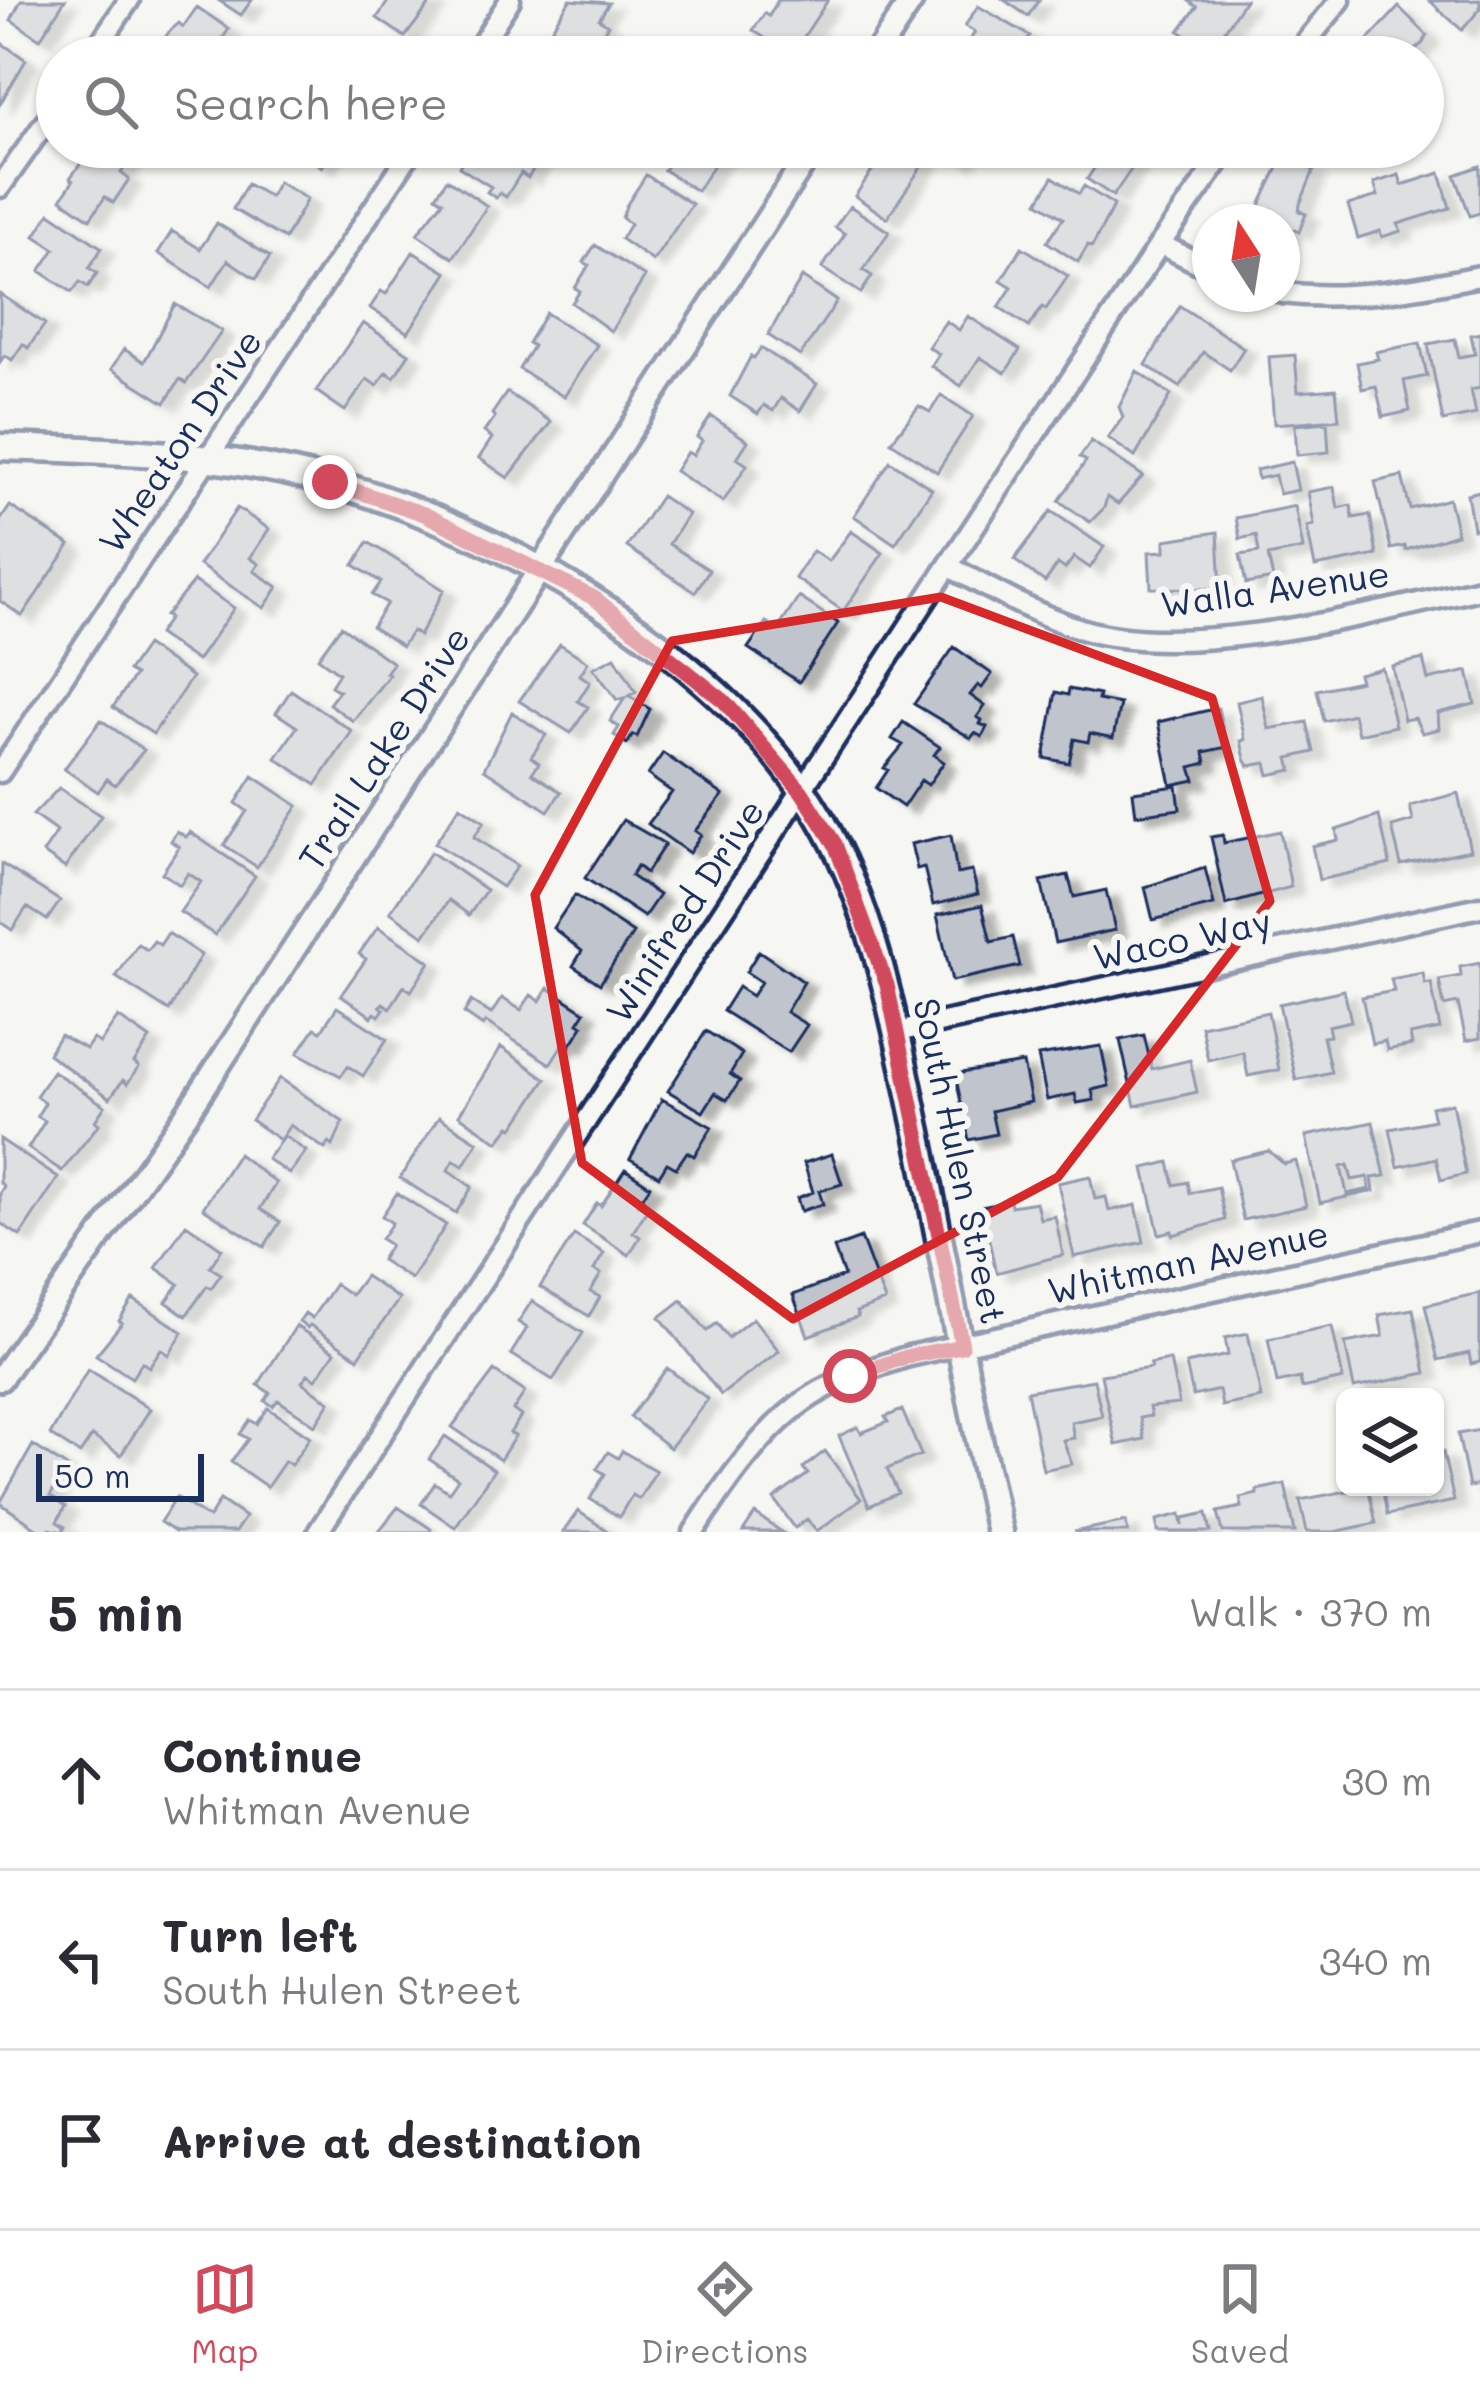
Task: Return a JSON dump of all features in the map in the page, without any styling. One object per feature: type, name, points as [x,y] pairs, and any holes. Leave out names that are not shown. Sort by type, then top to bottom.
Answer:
[{"type":"main road","name":"South Hulen Street","points":[[0,447],[208,460],[330,482],[424,514],[594,598],[694,674],[756,736],[802,792],[835,844],[887,985],[999,1532]]},
{"type":"street","points":[[105,36],[129,0]]},
{"type":"street","points":[[487,36],[510,0]]},
{"type":"street","points":[[888,36],[912,0]]},
{"type":"street","points":[[1311,36],[1340,0]]},
{"type":"street","points":[[0,188],[36,136]]},
{"type":"street","name":"Wheaton Drive","points":[[0,772],[400,168]]},
{"type":"street","name":"Trail Lake Drive","points":[[0,1379],[190,1109],[800,168]]},
{"type":"street","name":"Winifred Drive","points":[[319,1532],[948,566],[1214,168]]},
{"type":"street","points":[[1160,244],[1192,260]]},
{"type":"street","points":[[1300,295],[1383,292],[1480,276]]},
{"type":"street","name":"Walla Avenue","points":[[948,566],[1036,613],[1133,640],[1190,640],[1279,629],[1480,589]]},
{"type":"street","name":"Waco Way","points":[[897,1032],[1480,907]]},
{"type":"street","name":"Whitman Avenue","points":[[694,1532],[757,1448],[810,1397],[850,1376],[909,1356],[1480,1232]]},
{"type":"highlighted area","points":[[941,597],[1212,698],[1270,901],[1058,1177],[793,1319],[582,1163],[535,895],[672,641]]},
{"type":"building","points":[[21,0],[65,0],[42,36],[11,20]]},
{"type":"building","points":[[218,0],[252,0],[241,15]]},
{"type":"building","points":[[389,0],[433,0],[406,36],[377,18]]},
{"type":"building","points":[[570,0],[609,3],[599,19],[608,25],[601,36],[547,36]]},
{"type":"building","points":[[778,0],[828,0],[804,36],[762,36],[753,30],[765,13],[769,16]]},
{"type":"building","points":[[1004,0],[1039,0],[1028,16]]},
{"type":"building","points":[[1188,0],[1245,0],[1221,36],[1186,36],[1179,31],[1197,7]]},
{"type":"building","points":[[1480,0],[1480,9],[1462,30],[1430,1]]},
{"type":"building","points":[[978,6],[1030,36],[972,36],[975,32],[965,26]]},
{"type":"building","points":[[197,7],[229,29],[224,36],[166,36],[179,23],[183,27]]},
{"type":"building","points":[[1399,7],[1427,35],[1426,36],[1372,36]]},
{"type":"building","points":[[0,42],[26,60],[0,104]]},
{"type":"building","points":[[1480,166],[1480,213],[1470,216],[1455,175]]},
{"type":"building","points":[[77,168],[124,168],[121,173],[129,179],[113,203],[105,197],[90,219],[61,199],[73,181],[70,178]]},
{"type":"building","points":[[461,168],[534,168],[528,178],[521,173],[506,197],[487,192],[491,187]]},
{"type":"building","points":[[665,168],[712,168],[697,191]]},
{"type":"building","points":[[874,168],[921,168],[887,218],[855,196]]},
{"type":"building","points":[[1094,168],[1132,168],[1113,196],[1087,179]]},
{"type":"building","points":[[1278,168],[1314,170],[1300,204],[1261,204]]},
{"type":"building","points":[[1440,173],[1450,208],[1398,224],[1401,231],[1358,238],[1348,205],[1378,196],[1374,183],[1399,175],[1402,185]]},
{"type":"building","points":[[646,175],[692,204],[653,261],[621,239],[630,224],[622,218],[626,206]]},
{"type":"building","points":[[1053,177],[1079,194],[1084,186],[1114,205],[1092,247],[1088,245],[1078,262],[1047,242],[1063,218],[1038,202]]},
{"type":"building","points":[[447,179],[487,206],[453,258],[417,234],[443,201],[436,196]]},
{"type":"building","points":[[278,182],[307,199],[285,239],[233,209],[247,184],[270,197]]},
{"type":"building","points":[[850,206],[889,232],[863,270],[872,276],[861,293],[822,268],[845,234],[835,227]]},
{"type":"building","points":[[50,213],[102,248],[89,268],[97,273],[88,287],[80,282],[72,292],[40,271],[55,249],[35,236]]},
{"type":"building","points":[[217,223],[270,257],[256,279],[228,260],[211,287],[158,253],[172,231],[200,249]]},
{"type":"building","points":[[595,245],[645,277],[611,331],[572,303],[589,265],[584,262]]},
{"type":"building","points":[[1022,247],[1068,276],[1029,327],[999,307],[1012,287],[1001,280]]},
{"type":"building","points":[[413,252],[447,273],[408,333],[370,308],[381,291],[386,294]]},
{"type":"building","points":[[802,277],[837,301],[800,356],[768,335]]},
{"type":"building","points":[[0,294],[45,324],[28,348],[23,344],[12,360],[5,355],[0,362]]},
{"type":"building","points":[[175,304],[222,331],[186,383],[180,379],[165,403],[111,369],[124,349],[144,362]]},
{"type":"building","points":[[1180,306],[1244,348],[1230,370],[1203,352],[1180,387],[1146,365]]},
{"type":"building","points":[[546,313],[597,345],[564,397],[519,369]]},
{"type":"building","points":[[968,316],[1020,350],[1005,373],[980,357],[961,386],[931,366],[939,354],[928,347],[946,321],[959,330]]},
{"type":"building","points":[[363,323],[409,354],[394,377],[386,372],[377,386],[367,379],[345,411],[316,391]]},
{"type":"building","points":[[1480,333],[1480,388],[1471,390],[1476,414],[1443,421],[1428,344],[1455,339],[1459,357],[1475,354],[1471,335]]},
{"type":"building","points":[[1420,343],[1427,376],[1404,381],[1410,411],[1383,417],[1376,386],[1362,389],[1357,363],[1378,359],[1376,352]]},
{"type":"building","points":[[761,348],[817,384],[800,411],[781,398],[773,411],[764,405],[758,414],[730,396],[751,356]]},
{"type":"building","points":[[1295,355],[1298,392],[1336,389],[1339,419],[1274,424],[1269,357]]},
{"type":"building","points":[[1137,371],[1171,395],[1135,457],[1108,438],[1123,417],[1119,407]]},
{"type":"building","points":[[507,392],[551,422],[508,478],[479,458],[492,438],[484,432]]},
{"type":"building","points":[[941,395],[973,416],[937,472],[891,442],[919,406],[930,412]]},
{"type":"building","points":[[711,416],[748,441],[737,458],[747,465],[723,502],[675,471],[687,452],[693,455],[702,441],[697,437]]},
{"type":"building","points":[[1327,422],[1329,452],[1297,455],[1295,425]]},
{"type":"building","points":[[1091,441],[1143,476],[1118,504],[1107,497],[1104,508],[1090,522],[1059,501],[1086,461],[1080,457]]},
{"type":"building","points":[[890,461],[932,489],[895,544],[854,516]]},
{"type":"building","points":[[1292,462],[1298,490],[1279,494],[1275,475],[1258,479],[1256,470]]},
{"type":"building","points":[[1402,476],[1410,509],[1449,499],[1457,534],[1406,550],[1405,546],[1391,549],[1375,482]]},
{"type":"building","points":[[1334,487],[1338,508],[1351,505],[1353,518],[1370,515],[1377,555],[1315,567],[1307,527],[1314,525],[1308,492]]},
{"type":"building","points":[[1480,491],[1480,528],[1473,529],[1467,494]]},
{"type":"building","points":[[661,496],[688,514],[669,544],[709,570],[695,592],[627,547]]},
{"type":"building","points":[[10,506],[70,545],[22,616],[0,601],[0,521]]},
{"type":"building","points":[[1295,506],[1303,549],[1268,556],[1273,579],[1246,584],[1240,555],[1259,552],[1256,535],[1240,539],[1236,518]]},
{"type":"building","points":[[237,508],[269,529],[250,558],[259,564],[254,571],[278,587],[264,608],[199,565]]},
{"type":"building","points":[[1051,511],[1104,547],[1090,568],[1074,557],[1065,569],[1058,564],[1045,582],[1014,560]]},
{"type":"building","points":[[851,531],[883,553],[843,611],[795,578],[813,551],[829,561]]},
{"type":"building","points":[[1218,532],[1221,589],[1151,588],[1149,552],[1165,551],[1165,540]]},
{"type":"building","points":[[368,542],[444,590],[419,636],[412,631],[402,646],[372,627],[387,603],[372,595],[381,582],[354,565]]},
{"type":"building","points":[[194,581],[234,608],[197,661],[158,634],[169,618],[165,616]]},
{"type":"building","points":[[799,597],[838,623],[799,682],[748,648],[766,622],[778,629]]},
{"type":"building","points":[[341,626],[393,663],[353,721],[329,704],[339,691],[331,686],[339,673],[318,658]]},
{"type":"building","points":[[560,644],[588,662],[580,675],[590,682],[578,701],[588,707],[571,733],[519,701]]},
{"type":"building","points":[[146,645],[192,677],[153,734],[113,707],[135,675],[128,671]]},
{"type":"building","points":[[954,647],[992,674],[970,695],[985,706],[977,717],[987,727],[982,737],[975,733],[971,738],[914,704]]},
{"type":"building","points":[[615,657],[636,692],[629,696],[650,709],[637,737],[633,735],[627,744],[614,735],[619,727],[610,721],[625,698],[617,700],[593,668]]},
{"type":"building","points":[[1423,659],[1428,680],[1468,671],[1475,704],[1438,713],[1439,729],[1422,733],[1415,718],[1404,720],[1392,666]]},
{"type":"building","points":[[1382,668],[1395,726],[1358,734],[1353,714],[1324,721],[1317,690],[1360,681],[1358,674]]},
{"type":"building","points":[[1069,689],[1120,704],[1113,738],[1090,733],[1088,742],[1074,739],[1069,763],[1044,758],[1056,692],[1068,695]]},
{"type":"building","points":[[291,690],[352,731],[316,785],[276,758],[297,727],[276,713]]},
{"type":"building","points":[[1262,696],[1269,729],[1307,722],[1314,752],[1289,758],[1292,770],[1269,775],[1266,763],[1249,766],[1245,759],[1237,702]]},
{"type":"building","points":[[1218,708],[1227,747],[1204,752],[1206,763],[1191,767],[1195,780],[1171,785],[1158,722]]},
{"type":"building","points":[[512,712],[546,735],[531,757],[539,763],[532,773],[561,792],[548,811],[484,769]]},
{"type":"building","points":[[101,720],[144,750],[115,785],[107,779],[98,792],[64,769]]},
{"type":"building","points":[[903,722],[940,747],[934,755],[944,762],[928,785],[921,780],[903,807],[876,788],[888,770],[884,768],[903,745],[892,739]]},
{"type":"building","points":[[663,753],[723,795],[695,831],[701,835],[689,853],[648,824],[672,792],[648,775]]},
{"type":"building","points":[[253,776],[298,806],[257,867],[224,845],[247,811],[236,803]]},
{"type":"building","points":[[1177,786],[1180,809],[1136,815],[1133,792]]},
{"type":"building","points":[[59,788],[101,816],[65,868],[43,853],[57,832],[33,815]]},
{"type":"building","points":[[1458,793],[1470,850],[1401,865],[1392,827],[1413,821],[1410,806]]},
{"type":"building","points":[[460,806],[484,822],[474,837],[517,866],[502,887],[435,843]]},
{"type":"building","points":[[1379,816],[1390,864],[1319,880],[1312,846],[1338,840],[1336,830]]},
{"type":"building","points":[[623,820],[665,844],[646,873],[637,866],[631,876],[659,895],[644,917],[585,878]]},
{"type":"building","points":[[177,831],[186,837],[190,832],[255,876],[215,935],[180,912],[201,882],[188,873],[180,885],[162,873],[179,847],[171,841]]},
{"type":"building","points":[[1280,831],[1291,887],[1226,905],[1211,837],[1223,835],[1224,843]]},
{"type":"building","points":[[951,835],[957,874],[972,871],[978,894],[933,905],[924,867],[917,869],[911,844]]},
{"type":"building","points":[[431,852],[486,890],[469,915],[449,900],[424,936],[390,912]]},
{"type":"building","points":[[2,864],[60,901],[47,920],[27,907],[12,930],[0,922]]},
{"type":"building","points":[[1205,868],[1214,905],[1153,920],[1145,887]]},
{"type":"building","points":[[1068,875],[1074,897],[1106,890],[1115,930],[1055,943],[1041,881]]},
{"type":"building","points":[[575,895],[633,933],[600,984],[573,966],[582,951],[553,928]]},
{"type":"building","points":[[982,905],[991,942],[1013,937],[1020,966],[952,981],[937,915]]},
{"type":"building","points":[[378,927],[430,962],[411,991],[404,986],[390,1008],[383,1003],[379,1016],[372,1017],[341,995],[366,959],[359,954]]},
{"type":"building","points":[[168,933],[201,955],[169,1011],[116,977],[138,944],[147,950],[154,941],[160,945]]},
{"type":"building","points":[[759,951],[804,982],[786,1012],[807,1025],[789,1052],[723,1011],[738,987],[752,996],[761,982],[746,972]]},
{"type":"building","points":[[1480,963],[1480,1038],[1466,1041],[1458,1003],[1444,1006],[1439,980],[1461,976],[1460,967]]},
{"type":"building","points":[[1423,973],[1425,984],[1431,983],[1440,1029],[1410,1035],[1412,1045],[1387,1050],[1385,1041],[1372,1044],[1362,997],[1394,991],[1391,979]]},
{"type":"building","points":[[548,988],[585,1012],[578,1023],[583,1026],[570,1046],[564,1042],[550,1064],[464,1013],[471,1001],[491,1014],[502,998],[521,1010],[531,995],[540,1001]]},
{"type":"building","points":[[1344,990],[1351,1021],[1328,1026],[1330,1036],[1323,1037],[1331,1072],[1296,1080],[1279,1004]]},
{"type":"building","points":[[337,1007],[387,1039],[363,1076],[348,1066],[341,1076],[298,1053]]},
{"type":"building","points":[[1268,1012],[1279,1070],[1248,1076],[1243,1052],[1208,1060],[1201,1026]]},
{"type":"building","points":[[118,1017],[150,1039],[134,1063],[139,1067],[110,1098],[48,1054],[60,1035],[86,1049],[93,1039],[100,1043]]},
{"type":"building","points":[[706,1031],[742,1054],[730,1074],[740,1081],[727,1100],[715,1093],[703,1112],[668,1091]]},
{"type":"building","points":[[1144,1035],[1152,1069],[1190,1060],[1197,1092],[1135,1106],[1120,1040]]},
{"type":"building","points":[[1101,1046],[1109,1086],[1092,1090],[1094,1100],[1077,1103],[1075,1094],[1047,1100],[1038,1056]]},
{"type":"building","points":[[501,1047],[546,1079],[498,1142],[459,1115]]},
{"type":"building","points":[[1023,1063],[1031,1102],[991,1111],[996,1134],[969,1140],[955,1074]]},
{"type":"building","points":[[53,1071],[105,1106],[95,1121],[99,1124],[62,1171],[28,1148],[45,1121],[37,1116],[45,1103],[36,1096]]},
{"type":"building","points":[[280,1078],[343,1122],[333,1146],[329,1143],[325,1149],[290,1125],[280,1140],[251,1120]]},
{"type":"building","points":[[662,1099],[712,1127],[694,1156],[687,1152],[676,1168],[667,1163],[659,1176],[630,1159]]},
{"type":"building","points":[[1452,1103],[1466,1174],[1441,1180],[1436,1158],[1398,1167],[1390,1129],[1434,1120],[1431,1107]]},
{"type":"building","points":[[439,1117],[478,1142],[463,1166],[454,1160],[448,1170],[472,1187],[456,1213],[400,1178]]},
{"type":"building","points":[[1373,1122],[1385,1176],[1372,1178],[1374,1191],[1320,1203],[1306,1136]],"holes":[[[1348,1165],[1352,1180],[1368,1177],[1370,1189],[1347,1194],[1341,1167]]]},
{"type":"building","points":[[284,1136],[306,1151],[289,1174],[267,1159]]},
{"type":"building","points":[[0,1139],[58,1178],[20,1236],[0,1223],[4,1186],[0,1183]]},
{"type":"building","points":[[1269,1151],[1284,1164],[1296,1161],[1306,1206],[1243,1220],[1230,1160]]},
{"type":"building","points":[[238,1154],[276,1183],[260,1209],[280,1222],[264,1247],[203,1208]]},
{"type":"building","points":[[832,1154],[842,1184],[819,1191],[823,1204],[801,1211],[797,1198],[813,1192],[804,1163]]},
{"type":"building","points":[[1169,1162],[1174,1185],[1188,1182],[1190,1193],[1218,1187],[1225,1220],[1173,1235],[1172,1231],[1159,1234],[1144,1168]]},
{"type":"building","points":[[625,1169],[650,1186],[638,1204],[647,1210],[633,1232],[640,1237],[629,1255],[583,1225]]},
{"type":"building","points":[[1090,1176],[1095,1199],[1106,1197],[1109,1211],[1136,1205],[1144,1242],[1074,1257],[1058,1183]]},
{"type":"building","points":[[397,1193],[446,1225],[411,1279],[381,1260],[390,1245],[381,1239],[392,1223],[382,1216]]},
{"type":"building","points":[[1010,1201],[1011,1206],[1036,1202],[1040,1219],[1055,1216],[1063,1255],[996,1273],[982,1207]]},
{"type":"building","points":[[186,1224],[222,1249],[210,1267],[221,1274],[186,1316],[166,1302],[179,1284],[156,1268]]},
{"type":"building","points":[[574,1235],[604,1253],[594,1270],[601,1274],[590,1292],[600,1297],[589,1316],[540,1287]]},
{"type":"building","points":[[861,1238],[885,1301],[808,1336],[793,1295],[844,1276],[834,1248]]},
{"type":"building","points":[[365,1276],[399,1299],[358,1358],[299,1322],[305,1313],[312,1318],[335,1284],[351,1295]]},
{"type":"building","points":[[1480,1293],[1480,1362],[1471,1364],[1469,1353],[1438,1360],[1425,1305]]},
{"type":"building","points":[[133,1299],[183,1332],[169,1355],[161,1349],[149,1367],[142,1362],[132,1378],[96,1355],[122,1323]]},
{"type":"building","points":[[682,1300],[707,1331],[717,1323],[728,1338],[753,1318],[779,1351],[721,1395],[660,1317]]},
{"type":"building","points":[[532,1301],[583,1333],[553,1380],[511,1354],[527,1328],[518,1322]]},
{"type":"building","points":[[1413,1309],[1426,1373],[1354,1388],[1345,1343],[1383,1336],[1379,1315]]},
{"type":"building","points":[[296,1326],[335,1352],[316,1379],[308,1374],[302,1382],[330,1402],[315,1425],[278,1400],[273,1406],[265,1401],[270,1393],[258,1385]]},
{"type":"building","points":[[1332,1326],[1343,1379],[1302,1388],[1300,1378],[1277,1383],[1268,1339]]},
{"type":"building","points":[[1248,1333],[1261,1398],[1222,1406],[1219,1390],[1193,1396],[1186,1364],[1228,1355],[1225,1338]]},
{"type":"building","points":[[1170,1360],[1179,1404],[1149,1407],[1151,1416],[1140,1418],[1144,1439],[1116,1445],[1101,1375],[1151,1368],[1150,1364]]},
{"type":"building","points":[[667,1368],[708,1399],[670,1448],[630,1417]]},
{"type":"building","points":[[88,1369],[150,1409],[121,1455],[92,1436],[80,1454],[50,1435]]},
{"type":"building","points":[[494,1371],[525,1392],[513,1410],[521,1416],[510,1433],[515,1436],[500,1460],[452,1427]]},
{"type":"building","points":[[1094,1380],[1102,1416],[1071,1422],[1074,1438],[1063,1440],[1072,1464],[1043,1470],[1027,1391]]},
{"type":"building","points":[[268,1408],[310,1437],[291,1465],[285,1461],[267,1487],[231,1462],[248,1439],[240,1434],[250,1420],[257,1424]]},
{"type":"building","points":[[902,1410],[921,1455],[887,1469],[898,1493],[869,1506],[839,1436],[888,1422],[885,1417]]},
{"type":"building","points":[[1480,1430],[1480,1485],[1469,1487],[1458,1434]]},
{"type":"building","points":[[445,1436],[494,1470],[455,1527],[421,1504],[435,1483],[449,1492],[458,1479],[429,1459]]},
{"type":"building","points":[[33,1445],[68,1468],[50,1496],[65,1507],[57,1522],[65,1527],[62,1532],[42,1532],[0,1503]]},
{"type":"building","points":[[622,1451],[656,1471],[639,1499],[632,1495],[619,1517],[590,1499],[605,1474],[597,1469],[608,1452],[618,1458]]},
{"type":"building","points":[[825,1451],[861,1499],[817,1531],[807,1519],[795,1528],[774,1499],[808,1474],[803,1468]]},
{"type":"building","points":[[1444,1456],[1454,1501],[1387,1515],[1384,1496],[1444,1496]]},
{"type":"building","points":[[1285,1484],[1295,1532],[1223,1532],[1218,1512],[1242,1507],[1240,1498],[1257,1494],[1257,1490]]},
{"type":"building","points":[[1336,1493],[1370,1496],[1376,1523],[1307,1532],[1300,1500]]},
{"type":"building","points":[[176,1497],[209,1518],[220,1500],[245,1517],[235,1532],[175,1532],[160,1522]]},
{"type":"building","points":[[398,1507],[431,1529],[429,1532],[378,1532]]},
{"type":"building","points":[[578,1511],[609,1532],[563,1532]]},
{"type":"building","points":[[1207,1513],[1211,1532],[1158,1532],[1157,1520],[1181,1514],[1183,1526],[1184,1518]]},
{"type":"building","points":[[755,1514],[782,1532],[743,1532]]},
{"type":"building","points":[[1126,1521],[1128,1532],[1074,1532]]},
{"type":"route","points":[[330,482],[424,514],[594,598],[724,701],[802,792],[835,844],[887,985],[962,1346],[909,1356],[850,1376]]}]
